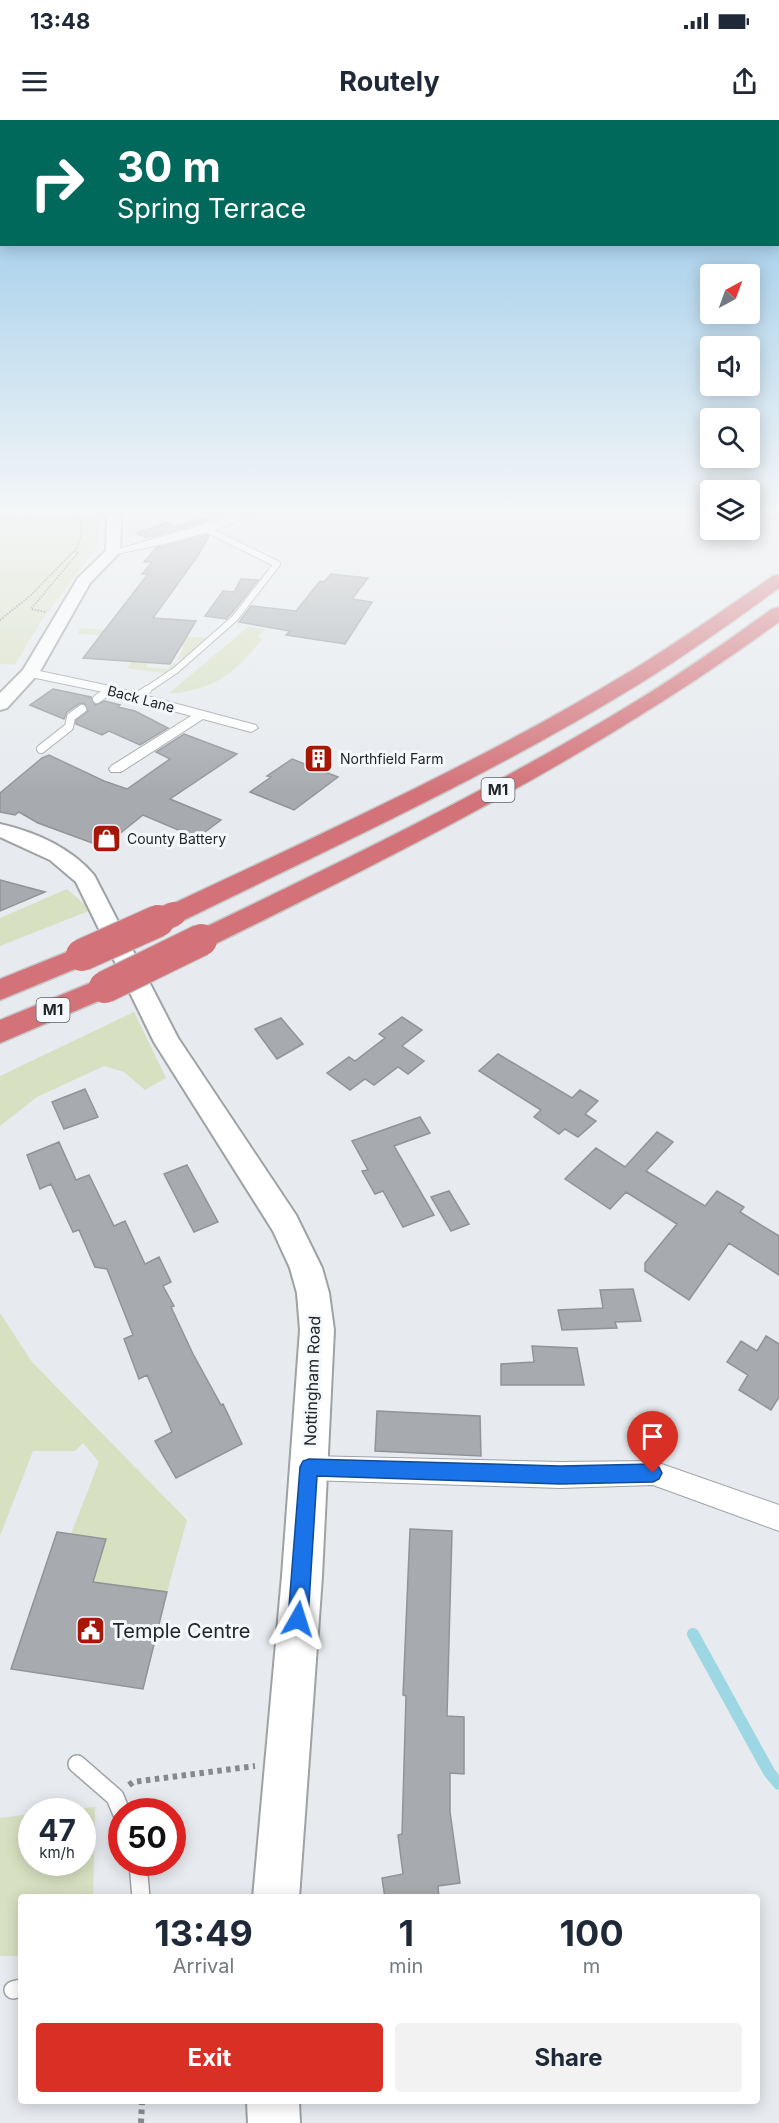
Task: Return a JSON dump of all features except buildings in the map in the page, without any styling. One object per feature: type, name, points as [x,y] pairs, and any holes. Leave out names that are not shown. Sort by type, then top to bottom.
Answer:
[{"type":"highway","name":"M1","points":[[0,990],[174,914],[496,757],[639,675],[740,606]]},
{"type":"highway","name":"M1","points":[[0,1032],[105,987],[376,855],[529,773],[677,685],[779,612]]},
{"type":"main road","points":[[0,704],[30,673],[68,606]]},
{"type":"main road","name":"Nottingham Road","points":[[0,830],[28,840],[67,860],[94,892],[167,1042],[285,1224],[306,1268],[313,1293],[317,1330],[309,1467],[276,1894]]},
{"type":"main road","points":[[273,2104],[274,2123]]},
{"type":"street","name":"Back Lane","points":[[30,673],[110,690],[251,728]]},
{"type":"street","points":[[116,769],[201,715]]},
{"type":"street","points":[[309,1467],[560,1475],[653,1473],[779,1518]]},
{"type":"lane","points":[[137,698],[176,670],[235,618],[244,606]]},
{"type":"lane","points":[[97,699],[110,690]]},
{"type":"lane","points":[[41,749],[69,727],[71,717],[82,710]]},
{"type":"lane","points":[[77,1764],[115,1797]]},
{"type":"lane","points":[[139,1876],[141,1894]]},
{"type":"path","points":[[0,620],[17,606]]},
{"type":"path","points":[[33,606],[31,609],[63,614]]},
{"type":"path","points":[[115,1797],[134,1782],[285,1762]]},
{"type":"path","points":[[141,2123],[142,2104]]},
{"type":"green space","points":[[0,606],[52,606],[15,665],[0,664]]},
{"type":"green space","points":[[248,627],[265,629],[258,637],[263,639],[232,671],[204,687],[181,693],[169,693]]},
{"type":"green space","points":[[80,628],[208,638],[184,659],[178,659],[184,646],[161,644],[146,667],[168,669],[174,663],[179,664],[168,674],[127,668],[133,659],[121,636],[78,634]]},
{"type":"green space","points":[[67,889],[91,910],[0,946],[0,918]]},
{"type":"green space","points":[[134,1012],[166,1078],[145,1090],[124,1072],[104,1066],[37,1097],[0,1126],[0,1076]]},
{"type":"green space","points":[[0,1313],[32,1362],[187,1520],[167,1592],[93,1582],[106,1539],[71,1534],[99,1462],[83,1443],[75,1451],[33,1451],[0,1536]]},
{"type":"green space","points":[[18,1816],[18,1876],[93,1876],[93,1894],[18,1894],[18,1956],[0,1956],[0,1818]]},
{"type":"waterway","points":[[693,1634],[769,1772],[779,1784]]},
{"type":"place","name":"Northfield Farm","points":[[319,759]]},
{"type":"place","name":"County Battery","points":[[106,839]]},
{"type":"place","name":"Temple Centre","points":[[91,1631]]},
{"type":"route","points":[[298,1619],[309,1467],[560,1475],[653,1473]]}]
